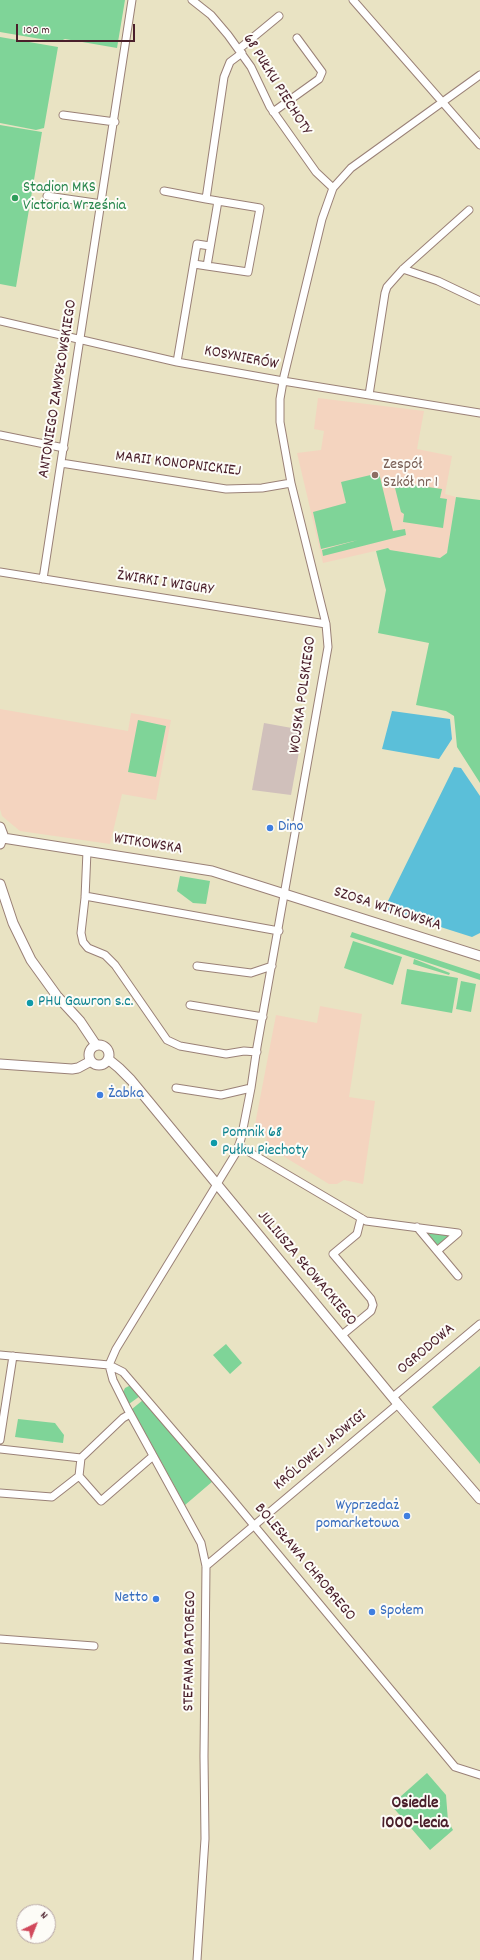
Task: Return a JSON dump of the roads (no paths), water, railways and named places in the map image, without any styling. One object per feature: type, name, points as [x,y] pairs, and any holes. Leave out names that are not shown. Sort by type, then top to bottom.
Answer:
[{"type":"street","name":"ANTONIEGO ZAMYSŁOWSKIEGO","points":[[43,579],[102,204],[132,0]]},
{"type":"street","name":"68 PUŁKU PIECHOTY","points":[[192,0],[211,15],[240,51],[251,67],[273,112],[316,172],[333,188]]},
{"type":"street","points":[[353,0],[480,145]]},
{"type":"street","points":[[206,199],[224,77],[230,62],[279,16]]},
{"type":"street","points":[[273,112],[319,79],[322,72],[297,38]]},
{"type":"street","points":[[333,188],[351,168],[480,75]]},
{"type":"street","points":[[63,115],[114,122]]},
{"type":"street","name":"WOJSKA POLSKIEGO","points":[[109,1365],[116,1350],[218,1185],[239,1146],[251,1088],[328,647],[326,624],[291,483],[280,422],[280,399],[322,219],[333,188]]},
{"type":"street","points":[[164,191],[260,208],[248,272],[194,264]]},
{"type":"street","points":[[47,196],[102,204]]},
{"type":"street","points":[[207,266],[218,201]]},
{"type":"street","points":[[369,395],[385,293],[390,283],[403,269],[469,210]]},
{"type":"street","points":[[177,362],[197,244],[210,246]]},
{"type":"street","points":[[403,269],[438,281],[480,301]]},
{"type":"street","name":"KOSYNIERÓW","points":[[0,321],[177,362],[480,413]]},
{"type":"street","points":[[0,435],[64,448]]},
{"type":"street","name":"MARII KONOPNICKIEJ","points":[[62,463],[226,489],[262,488],[291,483]]},
{"type":"street","name":"ŻWIRKI I WIGURY","points":[[0,572],[326,624]]},
{"type":"street","points":[[0,827],[3,832],[1,841]]},
{"type":"street","name":"WITKOWSKA","points":[[1,841],[87,851],[212,871],[285,894]]},
{"type":"street","points":[[87,851],[85,896],[81,933],[83,942],[88,948],[105,955],[115,965],[167,1040],[180,1046],[226,1054],[244,1051],[257,1052]]},
{"type":"street","points":[[0,884],[13,923],[31,960],[57,996],[80,1021],[96,1045]]},
{"type":"street","name":"SZOSA WITKOWSKA","points":[[285,894],[480,956]]},
{"type":"street","points":[[85,896],[279,931]]},
{"type":"street","points":[[197,966],[251,973],[272,966]]},
{"type":"street","points":[[190,1005],[263,1017]]},
{"type":"street","points":[[96,1045],[102,1045],[107,1048],[109,1054],[108,1060],[100,1065],[91,1061],[89,1052],[96,1045]]},
{"type":"street","name":"JULIUSZA SŁOWACKIEGO","points":[[108,1060],[131,1080],[480,1499]]},
{"type":"street","points":[[0,1064],[72,1069],[78,1068],[91,1061]]},
{"type":"street","points":[[176,1088],[221,1095],[251,1088]]},
{"type":"street","points":[[239,1146],[366,1221],[458,1233],[437,1252]]},
{"type":"street","points":[[342,1335],[370,1311],[373,1306],[371,1299],[333,1254],[357,1234],[361,1218]]},
{"type":"street","points":[[417,1227],[458,1276]]},
{"type":"street","name":"OGRODOWA","points":[[396,1400],[480,1324]]},
{"type":"street","points":[[0,1355],[109,1365]]},
{"type":"street","points":[[0,1440],[13,1356]]},
{"type":"street","name":"STEFANA BATOREGO","points":[[109,1365],[113,1380],[130,1414],[201,1543],[206,1566],[204,1756],[205,1839],[197,1960]]},
{"type":"street","name":"BOLESŁAWA CHROBREGO","points":[[109,1365],[123,1372],[143,1393],[455,1767],[480,1775]]},
{"type":"street","name":"KRÓLOWEJ JADWIGI","points":[[206,1566],[255,1526],[396,1400]]},
{"type":"street","points":[[0,1493],[52,1497],[79,1476],[81,1458],[123,1418],[130,1414]]},
{"type":"street","points":[[0,1449],[81,1458]]},
{"type":"street","points":[[79,1476],[101,1501],[153,1456]]},
{"type":"street","points":[[0,1639],[94,1646]]},
{"type":"water","points":[[392,711],[450,719],[452,739],[439,759],[382,749]]},
{"type":"water","points":[[454,767],[461,768],[480,796],[480,933],[472,937],[384,909]]},
{"type":"place","name":"Stadion MKS Victoria Września","points":[[15,198]]},
{"type":"place","name":"Zespół Szkół nr 1","points":[[375,475]]},
{"type":"place","name":"Dino","points":[[270,828]]},
{"type":"place","name":"PHU Gawron s.c.","points":[[30,1003]]},
{"type":"place","name":"Żabka","points":[[100,1095]]},
{"type":"place","name":"Pomnik 68 Pułku Piechoty","points":[[214,1143]]},
{"type":"place","name":"Wyprzedaż pomarketowa","points":[[407,1516]]},
{"type":"place","name":"Netto","points":[[156,1599]]},
{"type":"place","name":"Społem","points":[[372,1612]]},
{"type":"district","name":"Osiedle 1000-lecia","points":[[415,1815]]}]
